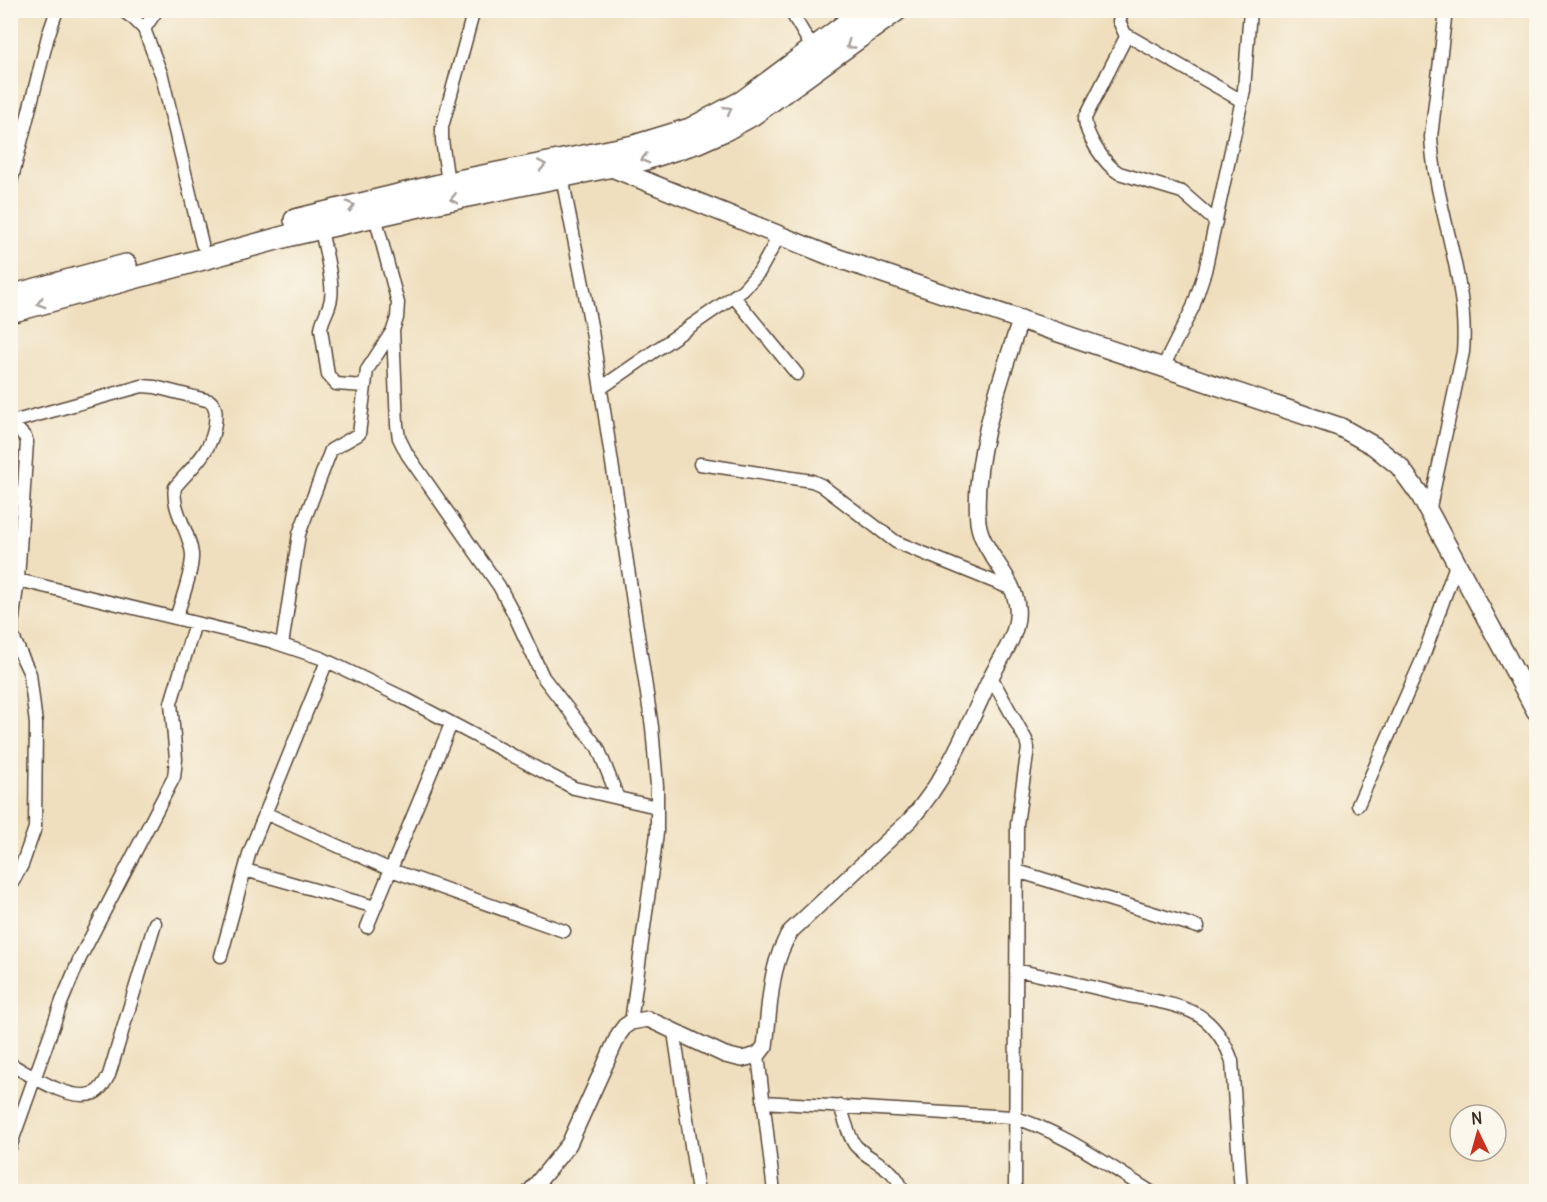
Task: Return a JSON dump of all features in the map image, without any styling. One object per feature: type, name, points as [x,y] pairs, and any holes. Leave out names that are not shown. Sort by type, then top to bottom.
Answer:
[{"type":"highway","points":[[10,296],[202,244],[448,183],[589,156],[661,139],[715,118],[744,101],[865,10]]},
{"type":"highway","points":[[10,312],[205,258],[321,229],[609,168],[668,152],[725,130],[752,115],[897,10]]},
{"type":"main road","points":[[589,156],[609,168],[828,255],[1021,318],[1349,431],[1374,446],[1399,466],[1429,512],[1457,562],[1536,711]]},
{"type":"street","points":[[10,186],[48,36],[57,10]]},
{"type":"street","points":[[122,10],[144,29],[162,76],[202,244]]},
{"type":"street","points":[[144,29],[157,10]]},
{"type":"street","points":[[448,183],[442,127],[474,10]]},
{"type":"street","points":[[790,10],[813,49]]},
{"type":"street","points":[[1123,10],[1119,21],[1121,30],[1127,35],[1242,101]]},
{"type":"street","points":[[1429,512],[1463,352],[1464,334],[1464,318],[1431,145],[1431,124],[1446,10]]},
{"type":"street","points":[[1163,367],[1193,307],[1205,271],[1242,101],[1253,11]]},
{"type":"street","points":[[1127,35],[1085,118],[1087,129],[1105,163],[1111,169],[1119,174],[1182,192],[1216,222]]},
{"type":"street","points":[[562,177],[601,388],[652,727],[657,833],[631,1022]]},
{"type":"street","points":[[282,645],[299,534],[332,450],[359,434],[367,370],[393,330],[397,318],[398,303],[375,216]]},
{"type":"street","points":[[321,229],[332,291],[321,329],[328,375],[336,384],[364,387]]},
{"type":"street","points":[[601,388],[743,290],[759,272],[778,236]]},
{"type":"street","points":[[734,297],[797,374]]},
{"type":"street","points":[[530,1191],[569,1144],[619,1034],[631,1022],[648,1019],[725,1055],[742,1059],[758,1055],[765,1046],[776,961],[791,931],[910,820],[928,800],[963,739],[1015,627],[1017,607],[1012,589],[982,538],[978,522],[978,490],[980,465],[998,389],[1021,318]]},
{"type":"street","points":[[393,330],[397,425],[399,438],[406,454],[499,586],[543,677],[598,748],[618,798]]},
{"type":"street","points":[[10,887],[22,866],[35,828],[36,724],[30,674],[15,648],[12,635],[14,579],[27,442],[11,422],[142,386],[199,398],[214,404],[216,411],[212,440],[207,450],[174,491],[189,540],[192,560],[176,618]]},
{"type":"street","points":[[700,464],[821,484],[896,542],[1012,589]]},
{"type":"street","points":[[1358,805],[1422,660],[1457,562]]},
{"type":"street","points":[[14,579],[282,645],[327,662],[404,698],[563,784],[657,807]]},
{"type":"street","points":[[10,1147],[80,958],[174,777],[176,759],[171,703],[195,623]]},
{"type":"street","points":[[221,956],[245,870],[265,813],[327,662]]},
{"type":"street","points":[[991,677],[1026,740],[1028,748],[1018,816],[1016,1191]]},
{"type":"street","points":[[367,927],[451,724]]},
{"type":"street","points":[[265,813],[391,870],[564,932]]},
{"type":"street","points":[[245,870],[375,907]]},
{"type":"street","points":[[1017,871],[1197,927]]},
{"type":"street","points":[[10,1064],[69,1094],[94,1093],[103,1085],[109,1075],[155,923]]},
{"type":"street","points":[[1016,970],[1162,1003],[1204,1018],[1216,1032],[1232,1061],[1241,1191]]},
{"type":"street","points":[[674,1032],[699,1191]]},
{"type":"street","points":[[758,1055],[774,1191]]},
{"type":"street","points":[[763,1102],[953,1112],[1016,1118],[1068,1141],[1151,1191]]},
{"type":"street","points":[[840,1106],[855,1146],[893,1172],[903,1191],[871,1191]]}]
